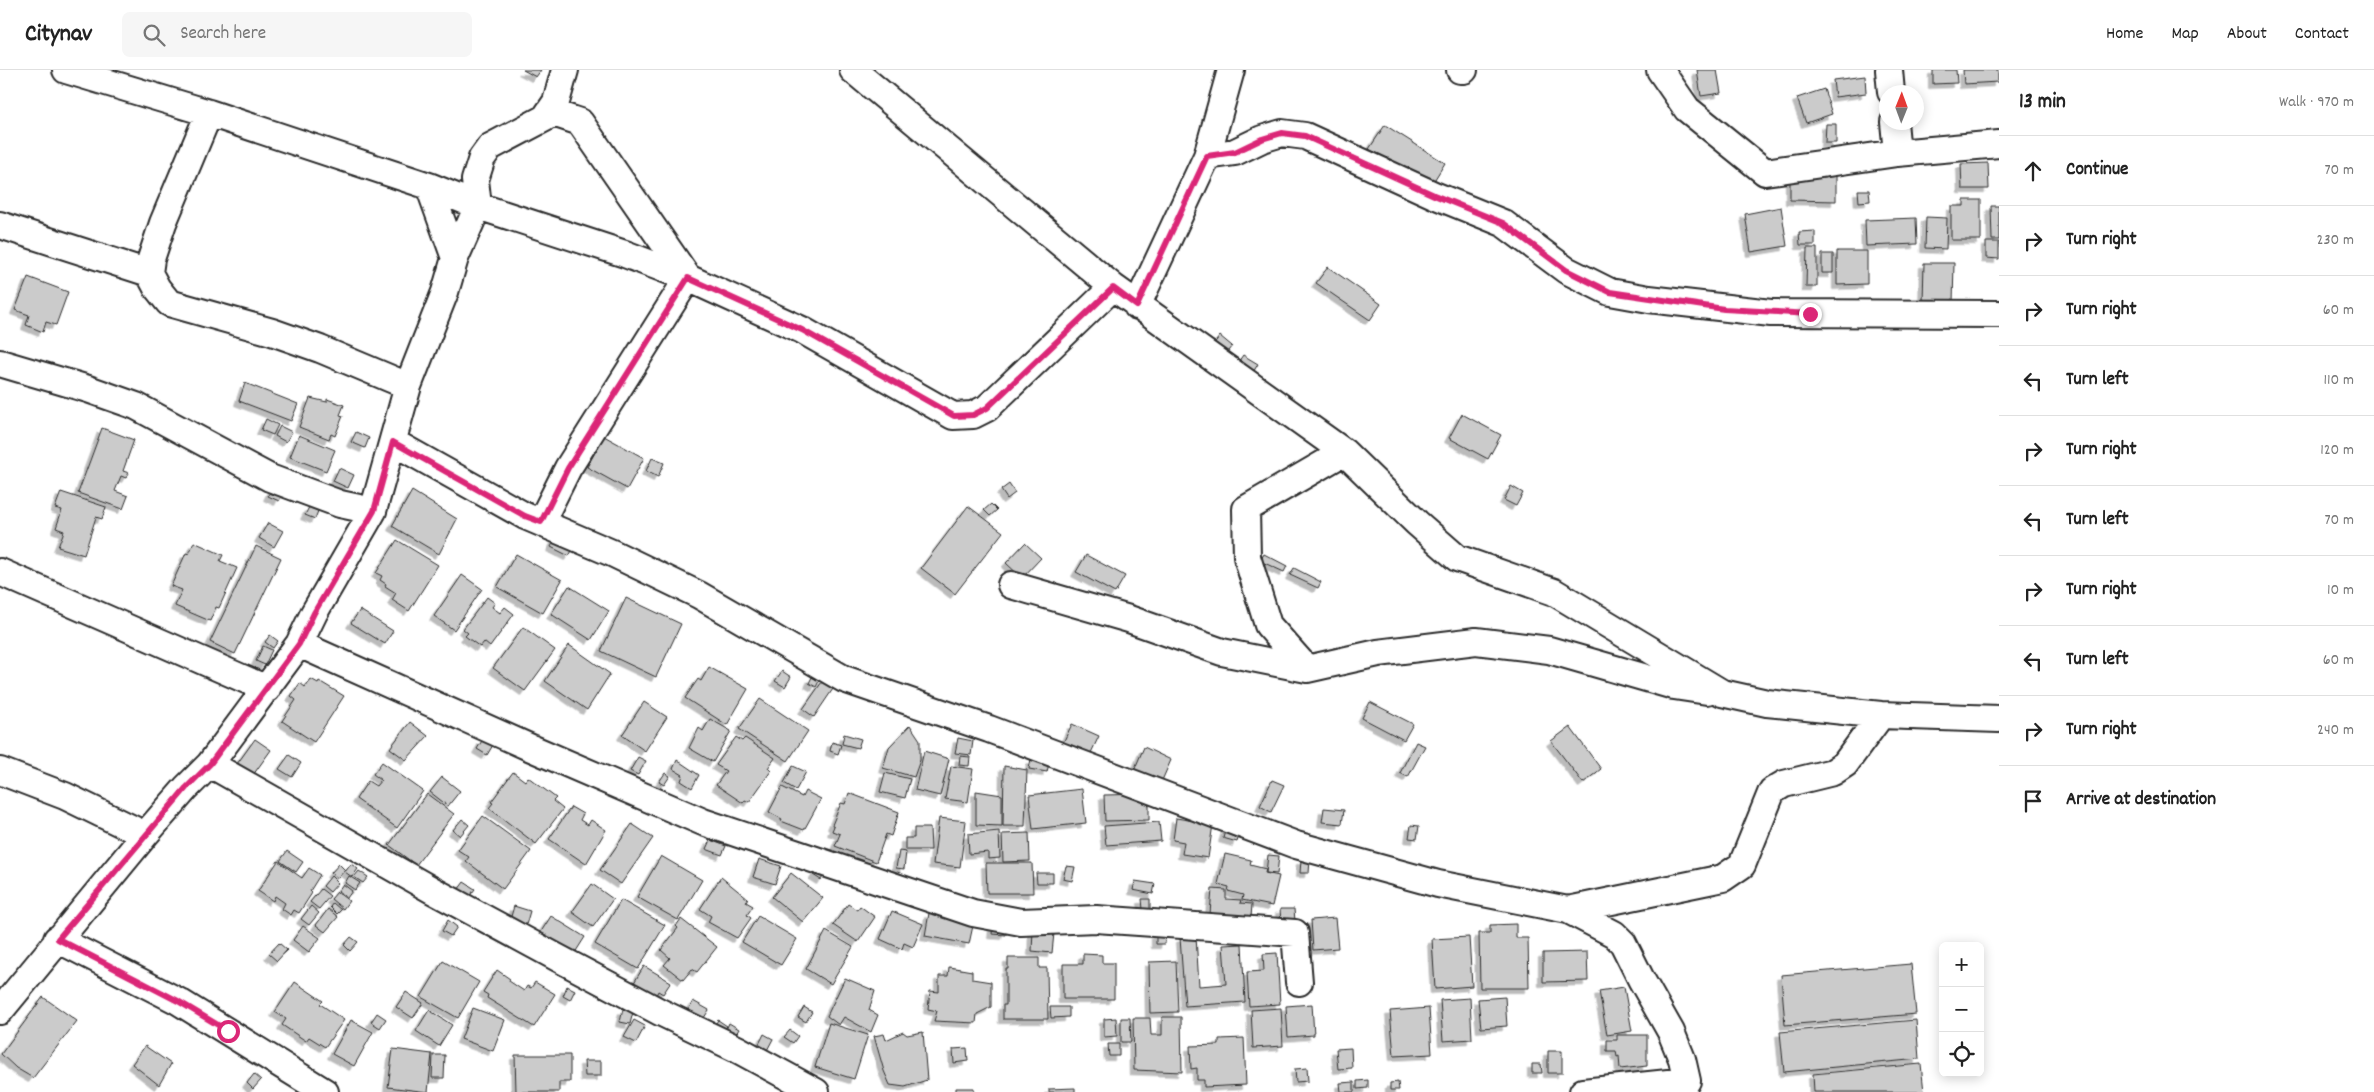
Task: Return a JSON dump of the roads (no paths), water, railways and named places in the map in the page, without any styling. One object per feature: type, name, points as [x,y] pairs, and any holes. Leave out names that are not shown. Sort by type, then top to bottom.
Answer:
[{"type":"street","points":[[66,70],[209,113],[430,186],[478,206],[625,254],[688,278],[802,330],[954,416],[973,415],[987,408],[1113,288]]},
{"type":"street","points":[[0,1011],[145,835],[210,764],[299,644],[314,613],[374,511],[408,386],[445,292],[455,258],[478,206],[475,180],[482,158],[490,147],[545,118],[550,112],[565,70]]},
{"type":"street","points":[[853,70],[1113,288],[1344,452],[1417,523],[1457,558],[1554,592],[1722,693]]},
{"type":"street","points":[[1137,306],[1207,156],[1231,70]]},
{"type":"street","points":[[1660,70],[1687,109],[1765,172],[1897,153],[1999,144]]},
{"type":"street","points":[[1889,70],[1890,85]]},
{"type":"street","points":[[550,112],[580,122],[688,278]]},
{"type":"street","points":[[209,113],[150,259],[149,273],[157,288],[169,303],[288,337],[408,386]]},
{"type":"street","points":[[1895,130],[1897,153]]},
{"type":"street","points":[[1207,156],[1235,152],[1262,139],[1282,133],[1305,136],[1434,195],[1503,223],[1566,270],[1610,292],[1771,313],[1999,314]]},
{"type":"street","points":[[430,186],[455,258]]},
{"type":"street","points":[[0,225],[149,273]]},
{"type":"street","points":[[541,522],[568,468],[688,278]]},
{"type":"street","points":[[0,363],[88,388],[136,406],[270,478],[340,504],[374,511]]},
{"type":"street","points":[[393,442],[516,511],[699,595],[844,679],[989,729],[1296,845],[1438,884],[1568,910],[1614,934],[1623,943],[1640,980],[1671,1032],[1682,1059],[1687,1081],[1583,1092]]},
{"type":"street","points":[[1307,668],[1268,625],[1247,557],[1246,509],[1344,452]]},
{"type":"street","points":[[0,572],[267,688]]},
{"type":"street","points":[[1011,585],[1129,619],[1222,652],[1307,668],[1378,653],[1476,641],[1549,650],[1674,686],[1722,693],[1767,703],[1881,715],[1999,719]]},
{"type":"street","points":[[299,644],[537,751],[703,822],[973,913],[1022,922],[1096,919],[1295,933],[1299,982]]},
{"type":"street","points":[[1568,910],[1723,878],[1742,865],[1772,791],[1784,784],[1833,772],[1845,764],[1881,715]]},
{"type":"street","points":[[210,764],[524,940],[816,1092]]},
{"type":"street","points":[[0,772],[65,796],[145,835]]},
{"type":"street","points":[[58,939],[178,1001],[325,1092]]}]
